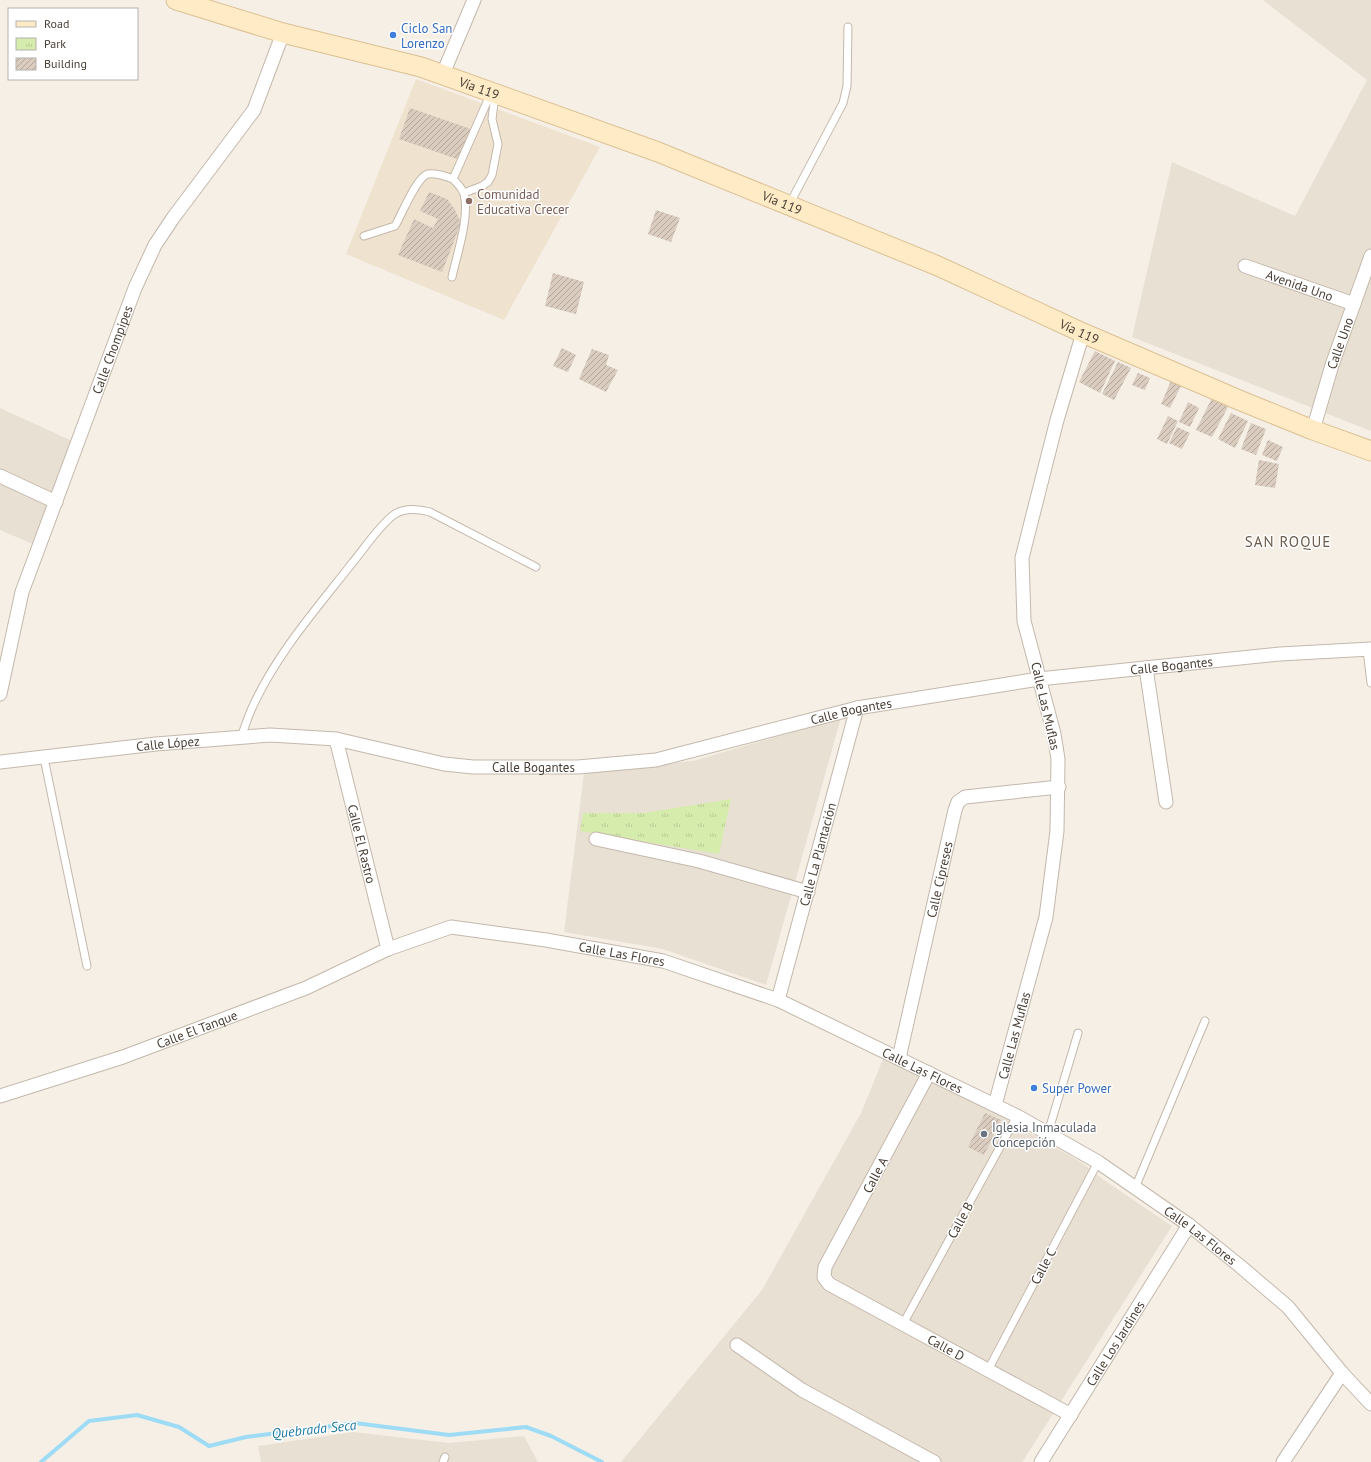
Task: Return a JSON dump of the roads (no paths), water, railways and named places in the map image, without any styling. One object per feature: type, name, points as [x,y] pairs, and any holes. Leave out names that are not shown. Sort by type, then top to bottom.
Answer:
[{"type":"main road","name":"Vía 119","points":[[176,0],[283,33],[421,67],[442,76],[658,152],[938,266],[1083,334],[1313,430],[1371,450]]},
{"type":"street","points":[[442,76],[474,0]]},
{"type":"street","name":"Calle Chompipes","points":[[0,694],[22,592],[135,288],[155,245],[173,218],[254,110],[283,33]]},
{"type":"street","name":"Calle Uno","points":[[1313,430],[1332,365],[1371,256]]},
{"type":"street","name":"Avenida Uno","points":[[1245,266],[1354,304]]},
{"type":"street","name":"Calle Las Muflas","points":[[995,1105],[1046,917],[1057,831],[1059,787],[1058,759],[1054,734],[1024,621],[1022,558],[1057,420],[1083,334]]},
{"type":"street","points":[[0,476],[56,502]]},
{"type":"street","name":"Calle Bogantes","points":[[336,739],[444,764],[473,767],[578,767],[656,760],[857,708],[1039,679],[1280,654],[1369,649]]},
{"type":"street","points":[[1146,668],[1166,802]]},
{"type":"street","name":"Calle La Plantación","points":[[778,1000],[857,708]]},
{"type":"street","name":"Calle López","points":[[0,762],[156,744],[270,735],[336,739]]},
{"type":"street","name":"Calle El Rastro","points":[[336,739],[388,949]]},
{"type":"street","name":"Calle Cipreses","points":[[899,1058],[958,802],[965,798],[1059,787]]},
{"type":"street","points":[[596,839],[699,861],[808,892]]},
{"type":"street","name":"Calle Las Flores","points":[[388,949],[451,926],[460,927],[546,940],[663,961],[778,1000],[1017,1116],[1098,1162],[1189,1226],[1240,1266],[1288,1307],[1342,1373],[1371,1404]]},
{"type":"street","name":"Calle El Tanque","points":[[0,1096],[130,1054],[306,988],[388,949]]},
{"type":"street","name":"Calle A","points":[[824,1277],[825,1267],[929,1073]]},
{"type":"street","name":"Calle Los Jardines","points":[[1041,1462],[1189,1226]]},
{"type":"street","name":"Calle D","points":[[824,1277],[829,1284],[1071,1415]]},
{"type":"street","points":[[737,1346],[802,1390],[934,1462]]},
{"type":"street","points":[[1283,1462],[1342,1373]]},
{"type":"lane","points":[[789,205],[843,103],[847,86],[848,27]]},
{"type":"lane","points":[[453,178],[493,94]]},
{"type":"lane","points":[[464,193],[488,182],[493,171],[498,144],[492,119],[493,94]]},
{"type":"lane","points":[[364,236],[395,226],[413,191],[424,176],[429,174],[453,178],[464,193],[464,219],[452,277]]},
{"type":"lane","points":[[241,737],[253,706],[276,665],[301,628],[377,532],[395,514],[406,510],[420,509],[430,512],[536,567]]},
{"type":"lane","points":[[1369,649],[1371,683]]},
{"type":"lane","points":[[44,758],[87,966]]},
{"type":"lane","points":[[1135,1188],[1205,1021]]},
{"type":"lane","points":[[1048,1133],[1078,1033]]},
{"type":"lane","name":"Calle B","points":[[903,1324],[1017,1116]]},
{"type":"lane","name":"Calle C","points":[[988,1370],[1098,1162]]},
{"type":"waterway","name":"Quebrada Seca","points":[[41,1462],[89,1421],[137,1415],[179,1427],[209,1446],[246,1437],[355,1423],[449,1435],[526,1427],[551,1436],[602,1462]]},
{"type":"place","name":"Ciclo San Lorenzo","points":[[393,35]]},
{"type":"place","name":"Comunidad Educativa Crecer","points":[[469,201]]},
{"type":"place","name":"Super Power","points":[[1034,1088]]},
{"type":"place","name":"Iglesia Inmaculada Concepción","points":[[984,1134]]},
{"type":"district","name":"SAN ROQUE","points":[[1288,542]]}]
